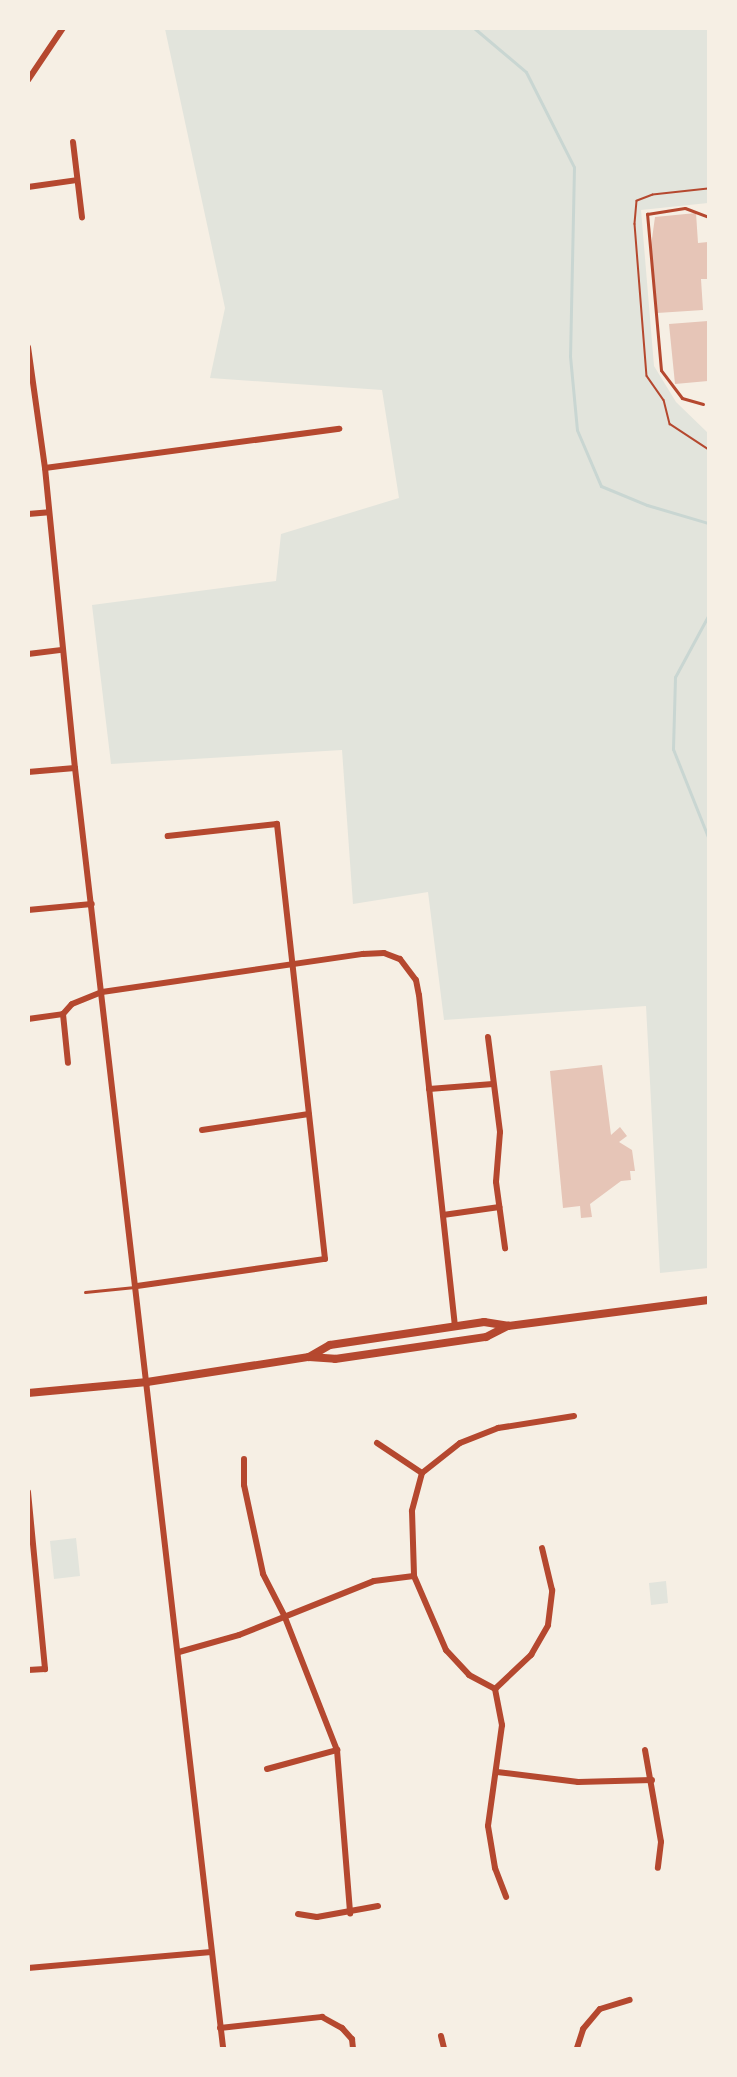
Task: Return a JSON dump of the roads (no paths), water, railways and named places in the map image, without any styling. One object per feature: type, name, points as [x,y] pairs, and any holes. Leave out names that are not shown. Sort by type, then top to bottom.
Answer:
[{"type":"main road","points":[[309,1357],[330,1345],[455,1326],[484,1322],[508,1326],[708,1300]]},
{"type":"main road","points":[[28,1393],[147,1382],[309,1357],[335,1359],[486,1337],[508,1326]]},
{"type":"street","points":[[28,80],[63,28]]},
{"type":"street","points":[[73,142],[82,217]]},
{"type":"street","points":[[28,187],[77,180]]},
{"type":"street","points":[[28,347],[45,468],[75,768],[137,1286],[223,2049]]},
{"type":"street","points":[[45,468],[339,429]]},
{"type":"street","points":[[28,514],[50,512]]},
{"type":"street","points":[[28,654],[62,650]]},
{"type":"street","points":[[28,772],[75,768]]},
{"type":"street","points":[[137,1286],[325,1259],[295,964],[277,824],[168,836]]},
{"type":"street","points":[[28,910],[92,904]]},
{"type":"street","points":[[28,1019],[63,1014],[72,1004],[102,992],[363,954],[384,953],[400,959],[416,980],[455,1326]]},
{"type":"street","points":[[63,1014],[68,1063]]},
{"type":"street","points":[[488,1037],[500,1132],[499,1207],[505,1248]]},
{"type":"street","points":[[429,1089],[493,1084]]},
{"type":"street","points":[[202,1130],[309,1114]]},
{"type":"street","points":[[443,1215],[499,1207]]},
{"type":"street","points":[[495,1689],[468,1675],[446,1650],[414,1576],[412,1512],[422,1473],[460,1443],[498,1428],[574,1416]]},
{"type":"street","points":[[377,1443],[422,1473]]},
{"type":"street","points":[[244,1460],[246,1496],[263,1574],[284,1615],[337,1750],[350,1913]]},
{"type":"street","points":[[28,1492],[45,1669],[28,1670]]},
{"type":"street","points":[[495,1689],[531,1655],[548,1625],[552,1590],[542,1548]]},
{"type":"street","points":[[179,1652],[239,1635],[284,1615],[374,1581],[414,1576]]},
{"type":"street","points":[[495,1689],[502,1725],[497,1772],[488,1812],[489,1839],[506,1897]]},
{"type":"street","points":[[267,1769],[337,1750]]},
{"type":"street","points":[[645,1750],[661,1842],[658,1868]]},
{"type":"street","points":[[497,1772],[578,1782],[652,1780]]},
{"type":"street","points":[[298,1914],[318,1917],[350,1913],[378,1906]]},
{"type":"street","points":[[28,1968],[211,1952]]},
{"type":"street","points":[[577,2049],[582,2029],[600,2009],[630,2000]]},
{"type":"street","points":[[220,2028],[314,2017],[334,2021],[351,2039],[353,2049]]},
{"type":"street","points":[[441,2036],[444,2049]]},
{"type":"lane","points":[[703,404],[682,398],[661,370],[647,214],[685,208],[708,217]]},
{"type":"lane","points":[[85,1292],[137,1286]]},
{"type":"waterway","points":[[474,28],[526,72],[574,167],[570,356],[577,430],[601,486],[647,505],[708,523]]},
{"type":"waterway","points":[[708,616],[675,677],[673,749],[708,837]]}]
